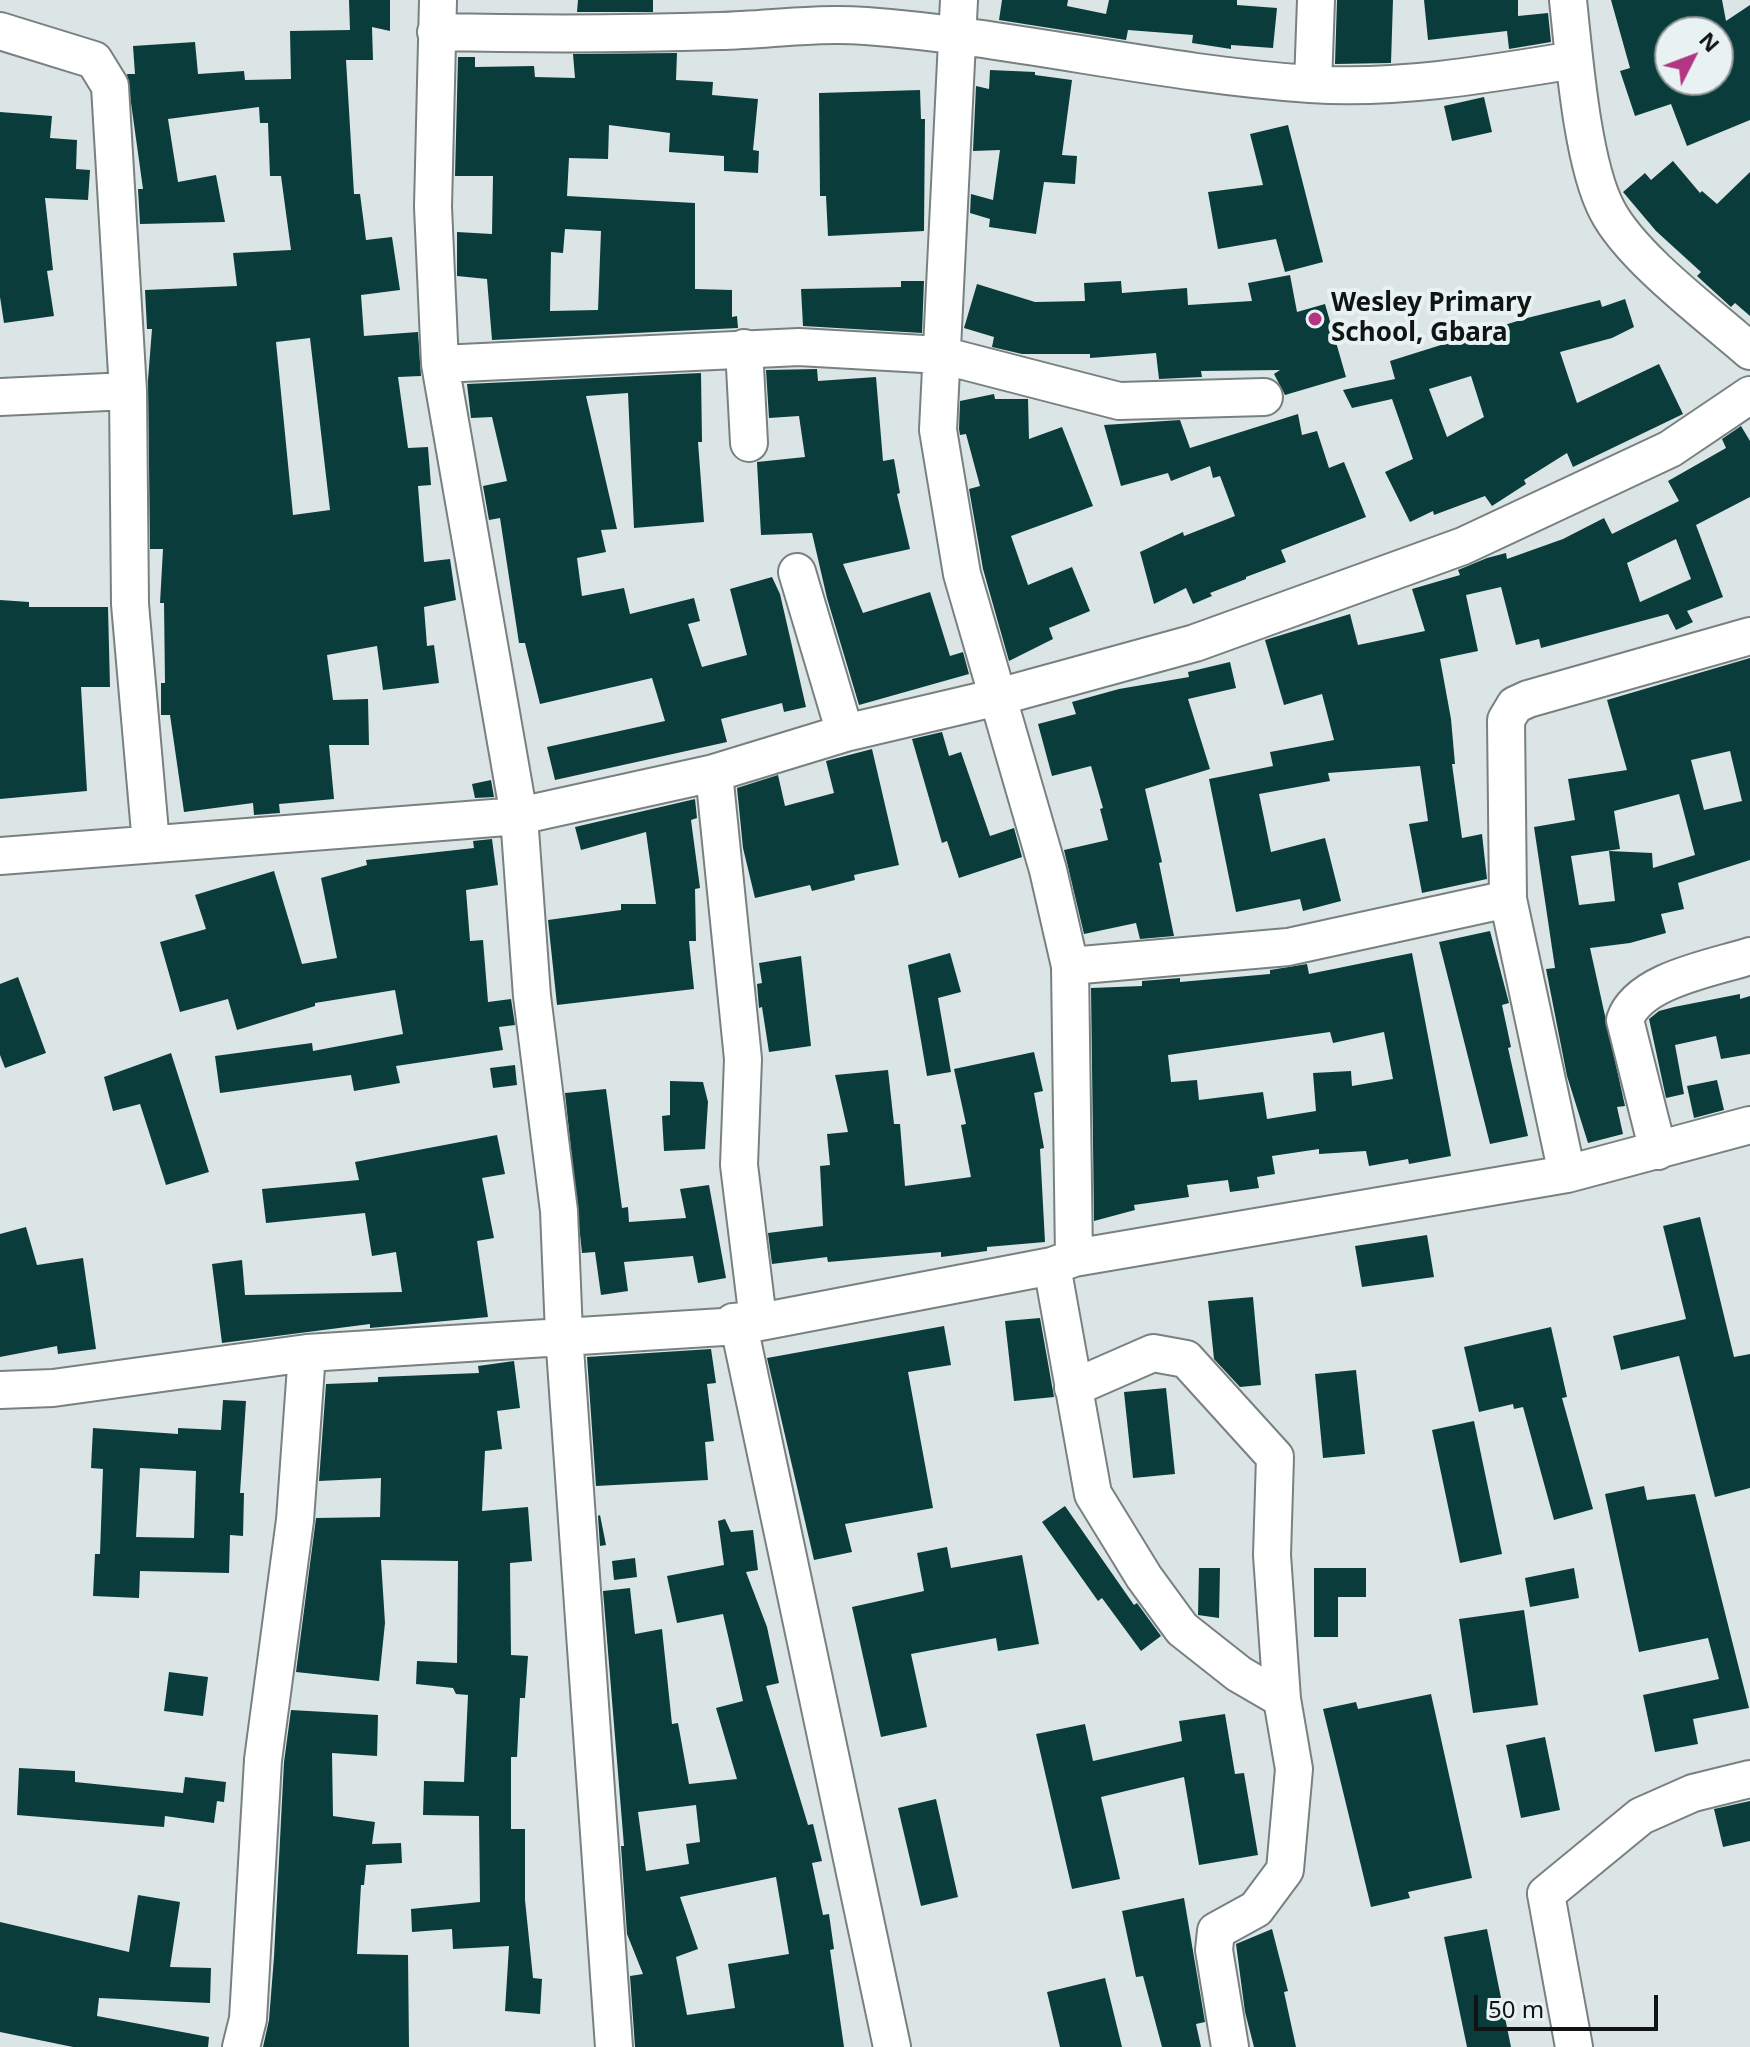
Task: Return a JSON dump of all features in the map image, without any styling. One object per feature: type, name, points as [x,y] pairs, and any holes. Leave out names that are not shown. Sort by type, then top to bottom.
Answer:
[{"type":"street","points":[[1313,84],[1316,0]]},
{"type":"street","points":[[1568,0],[1574,60],[1593,171],[1607,211],[1641,253],[1750,351]]},
{"type":"street","points":[[614,2047],[564,1334],[559,1211],[532,996],[519,816],[440,364],[433,207],[437,16],[721,16],[861,25],[958,17],[1170,70],[1313,84],[1452,77],[1574,60]]},
{"type":"street","points":[[958,17],[938,430],[962,574],[1048,870],[1070,966],[1063,1262],[1073,1388],[1093,1494],[1144,1577],[1182,1629],[1239,1674],[1282,1699]]},
{"type":"street","points":[[0,31],[94,60],[110,86],[128,391],[130,604],[151,844]]},
{"type":"street","points":[[440,364],[799,347],[941,355],[1119,401],[1264,397]]},
{"type":"street","points":[[744,348],[749,443]]},
{"type":"street","points":[[0,397],[128,391]]},
{"type":"street","points":[[0,856],[519,816],[714,773],[845,733],[998,697],[1195,643],[1463,546],[1670,449],[1750,395]]},
{"type":"street","points":[[797,572],[845,733]]},
{"type":"street","points":[[1567,1174],[1508,899],[1506,720],[1515,705],[1750,636]]},
{"type":"street","points":[[714,773],[743,1059],[739,1165],[748,1323],[892,2047]]},
{"type":"street","points":[[1070,966],[1288,947],[1508,899]]},
{"type":"street","points":[[1658,1151],[1625,1020],[1630,1006],[1657,987],[1750,956]]},
{"type":"street","points":[[0,1390],[53,1388],[307,1353],[748,1323],[1063,1262],[1567,1174],[1750,1125]]},
{"type":"street","points":[[241,2047],[248,2019],[263,1760],[295,1520],[307,1353]]},
{"type":"street","points":[[1073,1388],[1153,1353],[1186,1359],[1275,1457],[1272,1555],[1282,1699],[1294,1769],[1285,1870],[1256,1909],[1216,1931],[1214,1950],[1230,2047]]},
{"type":"street","points":[[1574,2047],[1546,1894],[1641,1816],[1693,1793],[1750,1779]]},
{"type":"building","points":[[349,0],[390,0],[390,31],[372,27],[373,60],[346,60],[354,194],[360,194],[366,240],[392,237],[400,290],[361,295],[364,336],[418,332],[421,376],[398,377],[408,448],[428,447],[431,485],[418,486],[424,562],[450,559],[456,600],[424,607],[427,646],[434,645],[439,683],[383,690],[377,646],[327,655],[333,700],[368,699],[369,745],[329,745],[334,799],[279,804],[280,813],[254,815],[253,803],[184,812],[170,715],[161,715],[161,683],[165,683],[164,603],[160,603],[163,549],[150,549],[148,380],[152,329],[147,329],[145,290],[237,286],[233,253],[291,250],[281,176],[270,176],[268,123],[260,123],[259,107],[168,119],[178,182],[216,175],[225,222],[140,224],[138,189],[143,189],[127,74],[135,74],[133,46],[195,42],[198,74],[244,71],[245,80],[291,79],[290,31],[350,30]],"holes":[[[310,338],[330,510],[293,515],[276,342]]]},
{"type":"building","points":[[578,0],[653,0],[653,12],[577,12]]},
{"type":"building","points":[[1002,0],[1068,0],[1067,6],[1106,14],[1109,0],[1237,0],[1237,5],[1277,8],[1273,48],[1231,45],[1231,49],[1192,43],[1193,35],[1128,30],[1126,40],[999,20]]},
{"type":"building","points":[[1337,0],[1393,0],[1391,63],[1335,64]]},
{"type":"building","points":[[1424,0],[1518,0],[1518,16],[1548,13],[1551,42],[1509,49],[1507,31],[1428,40]]},
{"type":"building","points":[[1611,0],[1722,0],[1725,16],[1654,16],[1654,96],[1734,96],[1734,16],[1750,5],[1750,120],[1687,146],[1671,104],[1635,116],[1620,71],[1630,68]]},
{"type":"building","points":[[677,53],[676,80],[713,82],[712,95],[758,99],[753,150],[759,151],[758,173],[724,171],[724,156],[669,152],[670,133],[609,125],[608,159],[569,158],[567,196],[695,203],[695,289],[732,290],[732,317],[737,316],[738,328],[492,340],[487,279],[457,276],[457,232],[492,234],[493,176],[455,176],[458,57],[475,57],[475,67],[534,66],[535,77],[575,78],[573,54]],"holes":[[[565,229],[601,231],[598,310],[550,311],[551,252],[563,253]]]},
{"type":"building","points":[[990,70],[1035,72],[1035,75],[1072,80],[1062,155],[1077,156],[1075,184],[1044,182],[1036,234],[989,227],[990,219],[970,213],[971,194],[993,200],[1000,150],[973,151],[976,86],[989,89]]},
{"type":"building","points":[[920,90],[921,119],[925,119],[924,231],[828,236],[826,196],[820,196],[819,93]]},
{"type":"building","points":[[1484,97],[1492,132],[1452,141],[1444,106]]},
{"type":"building","points":[[0,112],[52,116],[50,138],[77,140],[76,169],[90,170],[88,200],[45,198],[53,270],[47,271],[54,316],[4,323],[0,297]]},
{"type":"building","points":[[1288,125],[1323,262],[1285,272],[1276,239],[1218,249],[1208,192],[1263,185],[1250,134]]},
{"type":"building","points":[[1673,161],[1700,193],[1702,191],[1717,204],[1750,172],[1750,316],[1735,303],[1731,307],[1697,276],[1701,272],[1656,231],[1623,192],[1645,173],[1651,180]]},
{"type":"building","points":[[1290,275],[1297,312],[1325,304],[1346,377],[1285,395],[1274,374],[1280,370],[1201,371],[1202,377],[1159,379],[1156,353],[1090,358],[1090,354],[1022,354],[992,347],[994,337],[964,328],[977,284],[1035,302],[1085,301],[1084,283],[1121,281],[1122,293],[1187,288],[1188,305],[1252,301],[1248,283]]},
{"type":"building","points":[[901,281],[924,281],[922,333],[803,326],[801,289],[901,287]]},
{"type":"building","points":[[1625,299],[1634,327],[1612,338],[1560,352],[1577,403],[1659,364],[1683,414],[1573,467],[1567,453],[1524,480],[1526,484],[1492,506],[1485,496],[1434,515],[1433,511],[1410,522],[1385,472],[1413,459],[1392,399],[1352,408],[1343,390],[1395,379],[1390,361],[1527,318],[1600,300],[1602,307]],"holes":[[[1471,376],[1484,417],[1447,437],[1429,389]]]},
{"type":"building","points":[[817,369],[818,381],[876,377],[883,461],[894,459],[900,493],[897,494],[910,549],[843,564],[863,613],[930,592],[950,656],[963,652],[969,674],[859,705],[827,598],[812,533],[761,535],[757,462],[805,457],[799,416],[769,418],[766,370]]},
{"type":"building","points":[[701,373],[702,442],[698,442],[704,522],[634,528],[628,393],[586,396],[617,529],[601,530],[606,552],[577,558],[582,596],[624,588],[630,614],[694,598],[700,621],[688,624],[702,667],[747,655],[730,589],[772,577],[780,594],[806,707],[784,712],[782,703],[721,719],[727,742],[555,780],[547,747],[665,721],[652,678],[540,704],[525,643],[519,643],[500,518],[489,520],[483,486],[507,481],[492,417],[471,418],[467,384]]},
{"type":"building","points":[[994,394],[995,399],[1028,399],[1029,439],[1062,427],[1093,506],[1011,536],[1028,585],[1072,567],[1090,611],[1049,628],[1053,639],[1009,661],[983,569],[969,489],[980,486],[966,434],[960,435],[959,429],[960,401]]},
{"type":"building","points":[[1298,414],[1302,435],[1317,431],[1329,468],[1344,462],[1366,517],[1281,550],[1286,562],[1210,593],[1212,596],[1193,604],[1186,588],[1154,604],[1140,552],[1183,532],[1184,536],[1235,516],[1220,476],[1213,478],[1210,466],[1171,481],[1168,473],[1121,486],[1104,425],[1180,420],[1190,448]]},
{"type":"building","points":[[1741,426],[1750,441],[1750,497],[1696,525],[1723,597],[1687,611],[1693,622],[1676,630],[1668,614],[1541,648],[1539,639],[1516,645],[1501,587],[1466,595],[1478,651],[1440,659],[1451,719],[1455,764],[1452,764],[1462,838],[1482,834],[1487,879],[1422,893],[1409,824],[1428,821],[1420,766],[1328,773],[1330,781],[1259,794],[1271,852],[1325,838],[1341,901],[1303,911],[1300,899],[1236,912],[1209,779],[1273,766],[1270,752],[1334,740],[1322,694],[1284,705],[1265,640],[1350,614],[1358,645],[1425,631],[1412,589],[1460,575],[1458,570],[1487,558],[1506,553],[1507,559],[1563,539],[1604,518],[1612,534],[1679,501],[1668,481],[1726,448],[1722,439]],"holes":[[[1676,539],[1691,579],[1640,602],[1627,563]]]},
{"type":"building","points":[[0,600],[29,602],[29,607],[108,607],[110,687],[81,687],[87,791],[0,799]]},
{"type":"building","points":[[1750,658],[1750,860],[1678,883],[1684,909],[1661,914],[1666,933],[1630,943],[1590,948],[1625,1106],[1617,1107],[1623,1134],[1588,1143],[1567,1076],[1546,969],[1555,968],[1534,827],[1575,820],[1568,779],[1627,770],[1607,700]],"holes":[[[1730,751],[1742,801],[1704,810],[1691,760]],[[1679,794],[1695,855],[1653,868],[1652,853],[1609,851],[1615,901],[1579,905],[1571,856],[1620,849],[1614,811]]]},
{"type":"building","points":[[1230,662],[1236,688],[1188,699],[1210,769],[1145,789],[1162,862],[1159,863],[1174,936],[1140,939],[1136,923],[1084,934],[1064,850],[1108,840],[1100,809],[1103,808],[1091,766],[1052,776],[1038,724],[1076,714],[1072,702],[1119,689],[1189,677],[1188,672]]},
{"type":"building","points":[[942,732],[949,756],[961,752],[990,836],[1014,828],[1022,857],[959,878],[947,841],[942,843],[912,739]]},
{"type":"building","points":[[872,749],[899,865],[854,875],[855,880],[812,891],[810,885],[755,898],[743,848],[737,788],[778,775],[785,806],[834,793],[826,761]]},
{"type":"building","points":[[491,780],[494,797],[475,798],[472,784]]},
{"type":"building","points":[[695,799],[697,818],[691,820],[700,888],[695,889],[696,941],[689,941],[694,989],[557,1005],[548,920],[621,910],[621,904],[656,904],[646,832],[581,850],[575,827]]},
{"type":"building","points":[[492,839],[498,885],[466,890],[470,941],[483,940],[488,1002],[511,999],[515,1025],[499,1027],[503,1050],[396,1066],[400,1083],[354,1091],[351,1075],[220,1093],[215,1056],[312,1043],[313,1051],[403,1034],[395,990],[315,1003],[315,1006],[237,1030],[228,999],[180,1012],[160,942],[206,929],[195,895],[274,871],[302,964],[337,958],[321,878],[367,865],[366,860],[474,848],[473,841]]},
{"type":"building","points":[[1490,931],[1509,1003],[1502,1005],[1511,1047],[1508,1048],[1528,1136],[1490,1144],[1439,942]]},
{"type":"building","points":[[950,953],[961,992],[938,998],[951,1072],[927,1076],[908,965]]},
{"type":"building","points":[[1412,953],[1451,1156],[1409,1164],[1408,1159],[1369,1166],[1366,1151],[1319,1154],[1319,1149],[1272,1156],[1275,1174],[1257,1177],[1259,1188],[1230,1192],[1228,1180],[1187,1185],[1189,1197],[1134,1205],[1135,1210],[1094,1221],[1091,988],[1142,986],[1142,981],[1180,978],[1180,982],[1270,974],[1270,970],[1307,964],[1309,974]],"holes":[[[1330,1032],[1333,1043],[1384,1032],[1393,1079],[1352,1086],[1351,1071],[1313,1073],[1316,1111],[1267,1119],[1263,1092],[1199,1100],[1197,1080],[1171,1082],[1168,1055]]]},
{"type":"building","points":[[801,956],[811,1046],[769,1052],[762,1007],[759,1008],[757,984],[762,983],[759,963]]},
{"type":"building","points":[[18,977],[46,1053],[5,1068],[0,1055],[0,984]]},
{"type":"building","points":[[1740,994],[1740,999],[1750,996],[1750,1054],[1721,1059],[1716,1036],[1675,1045],[1684,1094],[1666,1098],[1649,1019],[1659,1011]]},
{"type":"building","points":[[1034,1052],[1043,1091],[1034,1093],[1044,1148],[1040,1149],[1045,1242],[987,1247],[987,1251],[941,1257],[941,1252],[828,1262],[827,1257],[772,1264],[768,1233],[823,1226],[820,1166],[830,1165],[827,1134],[848,1132],[835,1075],[888,1070],[894,1124],[900,1124],[905,1186],[971,1177],[961,1125],[966,1124],[954,1069]]},
{"type":"building","points":[[171,1053],[209,1172],[166,1185],[140,1104],[113,1111],[104,1077]]},
{"type":"building","points":[[515,1065],[517,1085],[493,1088],[490,1068]]},
{"type":"building","points":[[1717,1080],[1724,1110],[1694,1118],[1687,1086]]},
{"type":"building","points":[[670,1081],[703,1082],[708,1102],[705,1149],[664,1151],[662,1116],[670,1115]]},
{"type":"building","points":[[606,1089],[622,1208],[628,1207],[629,1222],[686,1218],[680,1189],[709,1185],[726,1278],[698,1283],[693,1256],[624,1262],[628,1291],[601,1295],[595,1252],[582,1253],[565,1093]]},
{"type":"building","points":[[497,1135],[505,1174],[482,1178],[494,1238],[477,1241],[488,1317],[370,1328],[370,1324],[222,1343],[212,1264],[242,1260],[245,1295],[402,1292],[396,1252],[372,1256],[365,1213],[266,1223],[262,1189],[359,1180],[355,1162]]},
{"type":"building","points":[[1700,1217],[1734,1357],[1750,1354],[1750,1488],[1715,1497],[1679,1356],[1621,1370],[1613,1336],[1686,1319],[1663,1226]]},
{"type":"building","points":[[26,1227],[37,1265],[83,1258],[96,1349],[58,1354],[57,1346],[0,1357],[0,1234]]},
{"type":"building","points":[[1427,1235],[1434,1277],[1362,1287],[1355,1246]]},
{"type":"building","points":[[1253,1297],[1261,1385],[1240,1387],[1214,1359],[1208,1301]]},
{"type":"building","points":[[1040,1318],[1054,1397],[1014,1401],[1005,1321]]},
{"type":"building","points":[[944,1326],[951,1365],[908,1372],[933,1508],[845,1524],[852,1552],[814,1560],[767,1358]]},
{"type":"building","points":[[1551,1327],[1567,1397],[1562,1398],[1593,1509],[1554,1520],[1523,1407],[1514,1409],[1513,1404],[1479,1412],[1464,1347]]},
{"type":"building","points":[[711,1349],[716,1383],[707,1384],[714,1441],[705,1442],[708,1480],[596,1486],[587,1357]]},
{"type":"building","points":[[514,1361],[520,1408],[497,1411],[502,1449],[485,1451],[482,1511],[528,1507],[532,1561],[510,1563],[511,1655],[528,1656],[525,1698],[520,1698],[517,1757],[511,1757],[511,1829],[525,1829],[525,1900],[533,1978],[542,1979],[540,2014],[505,2011],[509,1946],[453,1949],[452,1929],[412,1932],[411,1909],[480,1902],[479,1816],[423,1815],[424,1781],[464,1782],[468,1695],[456,1694],[453,1688],[416,1684],[417,1661],[457,1663],[458,1561],[381,1560],[385,1623],[379,1681],[296,1672],[316,1518],[380,1517],[381,1478],[319,1481],[326,1384],[378,1382],[378,1377],[479,1373],[478,1366]]},
{"type":"building","points":[[1356,1370],[1365,1454],[1323,1458],[1315,1374]]},
{"type":"building","points":[[1166,1388],[1175,1474],[1133,1478],[1124,1392]]},
{"type":"building","points":[[223,1400],[246,1401],[240,1493],[244,1493],[243,1536],[230,1535],[229,1573],[140,1571],[139,1598],[93,1596],[95,1554],[100,1554],[103,1469],[91,1468],[93,1428],[178,1434],[178,1428],[221,1430]],"holes":[[[140,1468],[196,1471],[194,1538],[136,1537]]]},
{"type":"building","points":[[1474,1421],[1502,1554],[1460,1563],[1432,1430]]},
{"type":"building","points":[[1644,1486],[1647,1500],[1695,1494],[1749,1708],[1693,1719],[1698,1744],[1655,1752],[1643,1695],[1719,1679],[1708,1638],[1639,1652],[1605,1494]]},
{"type":"building","points":[[1065,1506],[1134,1605],[1137,1603],[1161,1636],[1141,1651],[1102,1598],[1098,1601],[1042,1522]]},
{"type":"building","points":[[598,1516],[606,1545],[600,1546]]},
{"type":"building","points":[[725,1519],[731,1532],[753,1530],[758,1570],[746,1572],[767,1627],[779,1683],[766,1686],[808,1825],[813,1824],[822,1861],[812,1863],[823,1915],[829,1914],[834,1949],[830,1950],[844,2047],[635,2047],[630,1976],[643,1974],[627,1934],[621,1846],[624,1846],[603,1591],[630,1588],[635,1634],[662,1629],[672,1724],[678,1723],[689,1784],[737,1779],[716,1708],[743,1701],[723,1614],[677,1623],[667,1576],[724,1565],[718,1521]],"holes":[[[696,1805],[700,1842],[686,1844],[689,1864],[646,1871],[638,1812]],[[776,1877],[789,1954],[728,1964],[735,2008],[687,2015],[676,1957],[698,1949],[680,1897]]]},
{"type":"building","points":[[947,1547],[951,1568],[1022,1555],[1039,1644],[998,1651],[996,1638],[911,1654],[927,1727],[881,1737],[852,1607],[924,1591],[917,1553]]},
{"type":"building","points":[[635,1558],[637,1577],[614,1580],[612,1561]]},
{"type":"building","points":[[1199,1568],[1220,1568],[1219,1618],[1198,1615]]},
{"type":"building","points":[[1314,1568],[1366,1568],[1366,1597],[1338,1597],[1338,1637],[1314,1637]]},
{"type":"building","points":[[1574,1568],[1579,1598],[1530,1607],[1525,1578]]},
{"type":"building","points":[[1524,1610],[1538,1705],[1473,1713],[1459,1619]]},
{"type":"building","points":[[169,1672],[208,1677],[203,1716],[164,1711]]},
{"type":"building","points":[[1431,1694],[1472,1878],[1408,1892],[1410,1898],[1371,1907],[1323,1709],[1356,1702],[1358,1709]]},
{"type":"building","points":[[291,1710],[378,1715],[377,1756],[332,1753],[333,1816],[375,1822],[372,1844],[401,1843],[402,1863],[366,1865],[364,1885],[361,1885],[357,1954],[408,1955],[409,2047],[263,2047],[269,2020],[284,1762]]},
{"type":"building","points":[[1225,1714],[1235,1774],[1244,1773],[1258,1855],[1199,1865],[1184,1777],[1101,1797],[1120,1879],[1072,1889],[1036,1734],[1085,1724],[1093,1761],[1182,1741],[1179,1721]]},
{"type":"building","points":[[1545,1737],[1560,1810],[1521,1818],[1506,1745]]},
{"type":"building","points":[[19,1768],[75,1771],[75,1782],[183,1793],[185,1777],[226,1782],[224,1802],[217,1801],[214,1823],[165,1816],[164,1827],[17,1815]]},
{"type":"building","points":[[936,1799],[958,1897],[921,1906],[898,1808]]},
{"type":"building","points":[[1750,1801],[1750,1841],[1723,1847],[1714,1809]]},
{"type":"building","points":[[138,1895],[180,1902],[170,1967],[211,1968],[210,2003],[99,1998],[97,2016],[209,2037],[208,2047],[73,2047],[0,2032],[0,1922],[129,1952]]},
{"type":"building","points":[[1184,1898],[1205,2022],[1196,2024],[1201,2047],[1162,2047],[1143,1976],[1136,1977],[1122,1911]]},
{"type":"building","points":[[1272,1929],[1288,1991],[1284,1992],[1296,2047],[1254,2047],[1245,2012],[1236,1944]]},
{"type":"building","points":[[1487,1929],[1511,2047],[1467,2047],[1444,1937]]},
{"type":"building","points":[[1105,1978],[1122,2047],[1060,2047],[1047,1992]]},
{"type":"place","name":"Wesley Primary School, Gbara","points":[[1315,319]]}]
